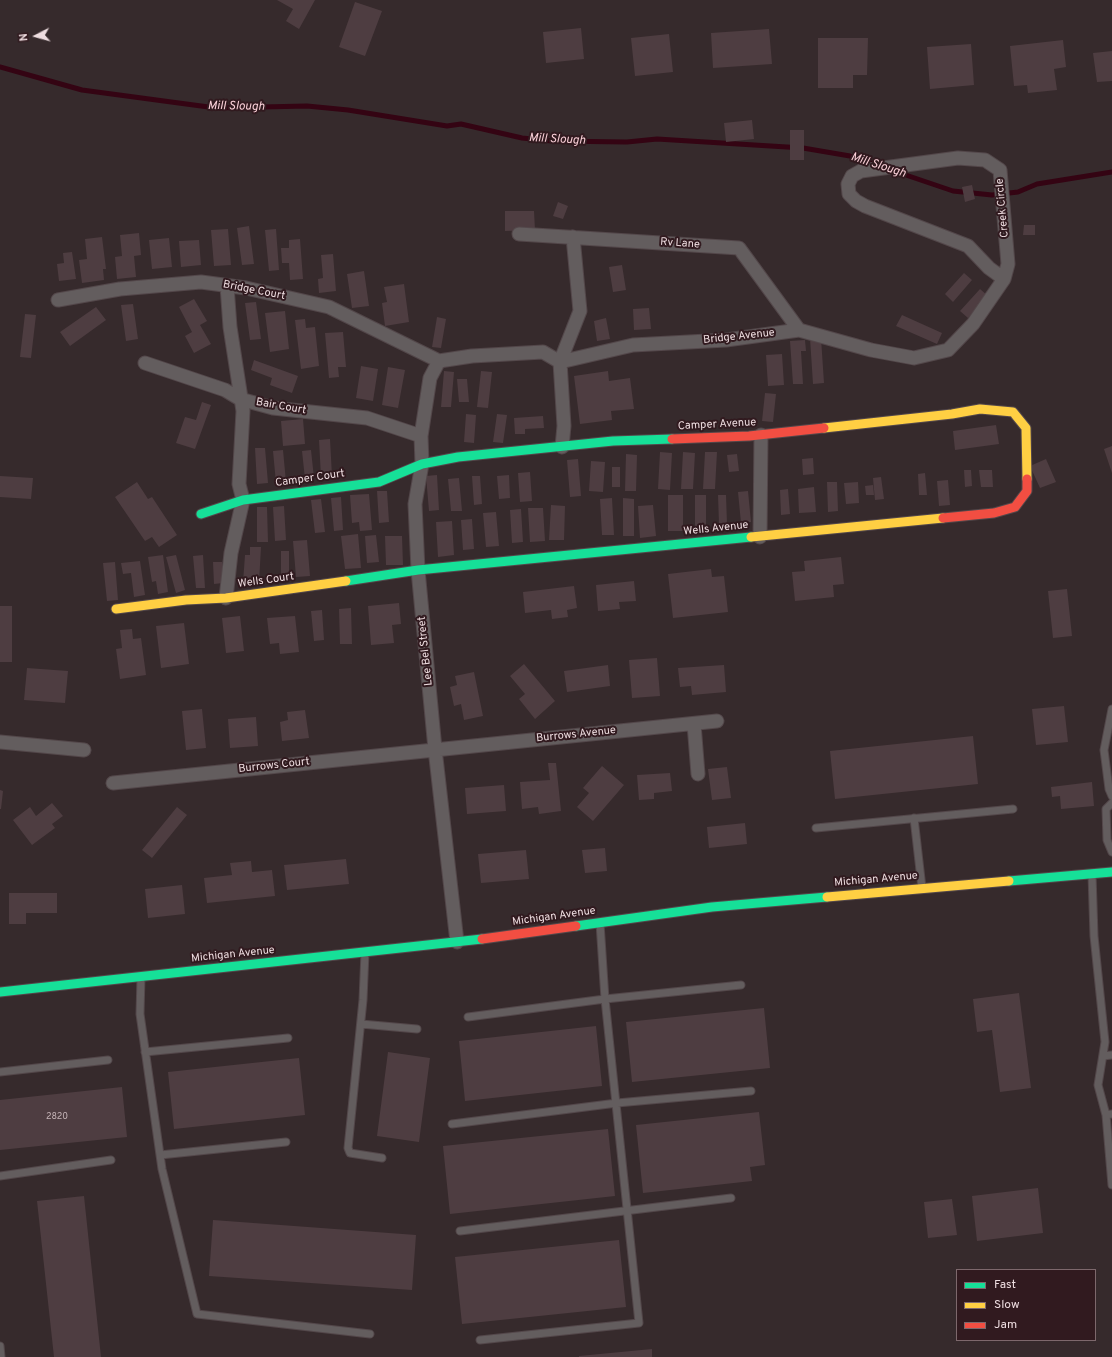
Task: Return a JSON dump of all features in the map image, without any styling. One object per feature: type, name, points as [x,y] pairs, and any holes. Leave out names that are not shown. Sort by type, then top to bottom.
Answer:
[{"type":"street","name":"Creek Circle","points":[[958,158],[985,160],[1000,170],[1008,264],[1004,279],[989,268],[968,246],[856,201],[849,194],[848,184],[852,176],[861,171],[958,158]]},
{"type":"street","name":"Rv Lane","points":[[519,234],[739,248],[799,330]]},
{"type":"street","points":[[562,447],[564,426],[560,362],[580,311],[573,237]]},
{"type":"street","name":"Bridge Avenue","points":[[560,362],[633,345],[726,340],[799,330],[871,350],[914,358],[948,350],[973,324],[1004,279]]},
{"type":"street","name":"Bridge Court","points":[[58,300],[120,289],[151,286],[200,282],[227,286],[329,307],[438,361]]},
{"type":"street","points":[[226,598],[231,553],[243,500],[239,484],[243,411],[230,326],[227,286]]},
{"type":"street","points":[[438,361],[472,356],[543,352],[560,362]]},
{"type":"street","name":"Lee Bel Street","points":[[438,361],[430,378],[421,436],[422,464],[415,504],[418,570],[435,749],[457,942]]},
{"type":"street","name":"Bair Court","points":[[145,364],[225,390],[240,399],[273,408],[367,418],[421,436]]},
{"type":"street","name":"Camper Avenue","points":[[422,464],[458,457],[613,441],[761,435],[952,414],[980,409],[1013,412],[1026,428],[1028,491],[1015,507]]},
{"type":"street","points":[[760,537],[761,435]]},
{"type":"street","name":"Camper Court","points":[[201,514],[243,500],[379,482],[422,464]]},
{"type":"street","name":"Wells Avenue","points":[[418,570],[994,513],[1015,507]]},
{"type":"street","name":"Wells Court","points":[[116,609],[186,600],[226,598],[418,570]]},
{"type":"street","name":"Burrows Avenue","points":[[435,749],[718,721]]},
{"type":"street","points":[[694,724],[698,774]]},
{"type":"street","points":[[0,742],[84,750]]},
{"type":"street","name":"Burrows Court","points":[[113,783],[435,749]]},
{"type":"street","name":"Michigan Avenue","points":[[0,992],[457,942],[712,907],[1112,872]]},
{"type":"lane","points":[[1112,709],[1104,750],[1109,789],[1112,796]]},
{"type":"lane","points":[[1112,803],[1106,809],[1107,840],[1112,852]]},
{"type":"lane","points":[[816,828],[1013,809]]},
{"type":"lane","points":[[914,818],[922,888]]},
{"type":"lane","points":[[1092,874],[1094,936],[1105,1042],[1098,1085],[1109,1115],[1112,1185]]},
{"type":"lane","points":[[480,1340],[639,1324],[605,999],[600,922]]},
{"type":"lane","points":[[365,952],[361,1024],[348,1148],[350,1153],[382,1158]]},
{"type":"lane","points":[[140,977],[140,1014],[144,1052],[162,1169],[198,1314],[370,1334]]},
{"type":"lane","points":[[468,1017],[605,999],[741,985]]},
{"type":"lane","points":[[361,1024],[417,1029]]},
{"type":"lane","points":[[144,1052],[288,1038]]},
{"type":"lane","points":[[1103,1056],[1112,1055]]},
{"type":"lane","points":[[0,1072],[108,1060]]},
{"type":"lane","points":[[452,1124],[617,1103],[751,1091]]},
{"type":"lane","points":[[160,1155],[286,1142]]},
{"type":"lane","points":[[0,1176],[112,1160]]},
{"type":"lane","points":[[460,1230],[731,1198]]},
{"type":"lane","points":[[0,1346],[1,1357]]},
{"type":"building","points":[[277,0],[315,0],[299,29],[286,21],[293,9]]},
{"type":"building","points":[[355,2],[382,11],[365,56],[339,47]]},
{"type":"building","points":[[581,28],[584,59],[546,63],[543,32]]},
{"type":"building","points":[[769,29],[772,64],[713,68],[711,33]]},
{"type":"building","points":[[669,34],[673,72],[635,76],[631,38]]},
{"type":"building","points":[[818,38],[868,38],[867,75],[853,75],[853,88],[818,88]]},
{"type":"building","points":[[1063,40],[1066,67],[1054,69],[1057,90],[1028,93],[1027,85],[1014,86],[1010,46]]},
{"type":"building","points":[[971,44],[974,85],[930,89],[927,47]]},
{"type":"building","points":[[1112,51],[1112,81],[1097,82],[1093,53]]},
{"type":"building","points":[[752,120],[754,139],[726,142],[724,123]]},
{"type":"building","points":[[790,130],[804,130],[804,160],[790,160]]},
{"type":"building","points":[[972,185],[975,199],[965,202],[962,187]]},
{"type":"building","points":[[558,202],[568,206],[563,219],[553,216]]},
{"type":"building","points":[[505,211],[534,211],[535,230],[505,231]]},
{"type":"building","points":[[1024,225],[1035,225],[1035,235],[1023,235]]},
{"type":"building","points":[[249,226],[254,264],[242,265],[237,228]]},
{"type":"building","points":[[228,229],[231,265],[214,266],[211,230]]},
{"type":"building","points":[[276,229],[279,270],[269,271],[265,230]]},
{"type":"building","points":[[139,233],[141,255],[134,256],[136,277],[117,279],[115,257],[122,256],[120,235]]},
{"type":"building","points":[[102,237],[106,269],[103,269],[104,280],[82,283],[79,260],[87,259],[85,239]]},
{"type":"building","points":[[169,238],[172,267],[152,269],[149,240]]},
{"type":"building","points":[[300,239],[303,279],[290,280],[289,263],[282,263],[281,248],[289,248],[289,240]]},
{"type":"building","points":[[199,240],[201,265],[181,267],[179,241]]},
{"type":"building","points":[[72,252],[76,279],[59,281],[57,264],[64,263],[63,253]]},
{"type":"building","points":[[333,254],[336,291],[319,293],[318,279],[323,278],[321,255]]},
{"type":"building","points":[[622,265],[626,290],[613,292],[609,267]]},
{"type":"building","points":[[364,271],[369,306],[352,308],[347,274]]},
{"type":"building","points":[[964,273],[972,280],[953,302],[945,294]]},
{"type":"building","points":[[404,284],[409,322],[385,326],[382,303],[387,302],[384,287]]},
{"type":"building","points":[[980,289],[988,296],[968,318],[960,311]]},
{"type":"building","points":[[194,299],[207,321],[200,325],[211,344],[194,353],[185,336],[192,332],[179,307]]},
{"type":"building","points":[[256,302],[261,339],[250,340],[245,303]]},
{"type":"building","points":[[133,304],[138,339],[126,341],[121,305]]},
{"type":"building","points":[[96,307],[106,320],[70,346],[60,332]]},
{"type":"building","points":[[649,308],[651,329],[634,330],[633,309]]},
{"type":"building","points":[[285,311],[289,349],[270,352],[265,313]]},
{"type":"building","points":[[25,314],[36,315],[31,358],[20,357]]},
{"type":"building","points":[[902,315],[942,333],[937,344],[896,326]]},
{"type":"building","points":[[437,317],[446,319],[441,348],[432,347]]},
{"type":"building","points":[[606,318],[610,339],[597,341],[594,321]]},
{"type":"building","points":[[305,319],[306,328],[315,327],[319,366],[301,369],[295,320]]},
{"type":"building","points":[[343,332],[346,367],[338,367],[339,377],[329,378],[325,333]]},
{"type":"building","points":[[810,338],[821,338],[824,383],[813,384]]},
{"type":"building","points":[[805,340],[806,351],[801,351],[803,384],[793,384],[790,341]]},
{"type":"building","points":[[782,354],[784,385],[768,386],[766,355]]},
{"type":"building","points":[[254,360],[298,376],[292,393],[270,385],[272,378],[251,370]]},
{"type":"building","points":[[361,366],[378,369],[373,401],[356,398]]},
{"type":"building","points":[[388,367],[405,370],[398,408],[382,405]]},
{"type":"building","points":[[444,371],[454,372],[451,407],[441,407]]},
{"type":"building","points":[[481,371],[492,372],[488,408],[477,407]]},
{"type":"building","points":[[608,371],[609,381],[630,378],[634,409],[611,411],[612,420],[580,424],[574,376]]},
{"type":"building","points":[[457,379],[467,379],[469,402],[459,402]]},
{"type":"building","points":[[765,393],[776,394],[773,422],[762,421]]},
{"type":"building","points":[[202,402],[211,405],[195,449],[176,443],[185,417],[196,420]]},
{"type":"building","points":[[466,414],[476,415],[474,443],[464,442]]},
{"type":"building","points":[[497,414],[507,415],[503,443],[493,442]]},
{"type":"building","points":[[543,416],[544,428],[525,429],[525,434],[515,434],[514,418]]},
{"type":"building","points":[[303,419],[305,444],[283,446],[281,421]]},
{"type":"building","points":[[996,425],[999,444],[955,450],[953,431]]},
{"type":"building","points":[[330,439],[332,476],[321,477],[319,440]]},
{"type":"building","points":[[1112,446],[1112,473],[1104,449]]},
{"type":"building","points":[[255,448],[265,448],[268,483],[257,484]]},
{"type":"building","points":[[283,450],[286,482],[276,483],[273,451]]},
{"type":"building","points":[[311,450],[314,478],[305,479],[302,451]]},
{"type":"building","points":[[660,452],[672,453],[670,490],[658,489]]},
{"type":"building","points":[[683,452],[695,453],[693,489],[681,489]]},
{"type":"building","points":[[705,452],[717,452],[715,489],[703,489]]},
{"type":"building","points":[[626,454],[637,455],[636,491],[625,491]]},
{"type":"building","points":[[737,454],[739,471],[729,472],[727,455]]},
{"type":"building","points":[[813,458],[814,474],[803,475],[802,459]]},
{"type":"building","points":[[578,459],[581,496],[570,497],[567,460]]},
{"type":"building","points":[[1046,459],[1056,482],[1040,488],[1030,466]]},
{"type":"building","points":[[591,461],[605,462],[603,492],[589,491]]},
{"type":"building","points":[[612,467],[620,467],[620,487],[612,487]]},
{"type":"building","points":[[964,470],[971,470],[972,486],[965,487]]},
{"type":"building","points":[[979,470],[992,470],[993,487],[981,487]]},
{"type":"building","points":[[530,472],[532,501],[520,502],[518,473]]},
{"type":"building","points":[[925,473],[927,495],[919,495],[918,474]]},
{"type":"building","points":[[437,475],[439,510],[429,511],[426,476]]},
{"type":"building","points":[[509,475],[510,498],[499,499],[497,476]]},
{"type":"building","points":[[0,476],[33,478],[31,499],[0,497]]},
{"type":"building","points":[[472,476],[480,476],[482,504],[474,505]]},
{"type":"building","points":[[881,477],[884,499],[875,500],[873,478]]},
{"type":"building","points":[[459,478],[462,511],[451,511],[448,479]]},
{"type":"building","points":[[948,480],[950,505],[939,506],[937,481]]},
{"type":"building","points":[[137,482],[148,499],[152,497],[177,535],[159,547],[152,537],[145,541],[115,497]]},
{"type":"building","points":[[827,482],[837,482],[838,511],[828,512]]},
{"type":"building","points":[[858,482],[859,503],[846,504],[844,483]]},
{"type":"building","points":[[873,485],[874,495],[866,495],[865,486]]},
{"type":"building","points":[[814,487],[816,512],[799,513],[798,489]]},
{"type":"building","points":[[788,489],[790,514],[781,515],[780,490]]},
{"type":"building","points":[[377,491],[387,491],[389,522],[379,523]]},
{"type":"building","points":[[748,491],[751,522],[741,523],[738,492]]},
{"type":"building","points":[[369,494],[372,530],[360,531],[359,522],[352,523],[350,495]]},
{"type":"building","points":[[668,495],[683,495],[683,531],[668,531]]},
{"type":"building","points":[[695,495],[706,495],[706,529],[695,530]]},
{"type":"building","points":[[718,495],[726,495],[727,524],[719,524]]},
{"type":"building","points":[[341,497],[343,530],[334,531],[331,498]]},
{"type":"building","points":[[612,498],[614,535],[602,535],[600,499]]},
{"type":"building","points":[[623,498],[634,499],[634,536],[623,536]]},
{"type":"building","points":[[321,499],[325,532],[315,533],[311,500]]},
{"type":"building","points":[[551,505],[565,506],[564,540],[549,540]]},
{"type":"building","points":[[653,505],[656,536],[640,538],[638,506]]},
{"type":"building","points":[[284,506],[286,540],[275,541],[273,507]]},
{"type":"building","points":[[257,507],[267,507],[268,542],[257,542]]},
{"type":"building","points":[[528,508],[543,508],[545,541],[530,542]]},
{"type":"building","points":[[521,509],[523,542],[512,543],[510,510]]},
{"type":"building","points":[[496,512],[499,546],[486,547],[483,513]]},
{"type":"building","points":[[472,519],[474,549],[463,550],[461,520]]},
{"type":"building","points":[[452,521],[454,555],[438,557],[436,522]]},
{"type":"building","points":[[358,534],[361,568],[345,569],[341,536]]},
{"type":"building","points":[[376,535],[379,562],[367,563],[365,536]]},
{"type":"building","points":[[385,536],[402,536],[403,565],[386,565]]},
{"type":"building","points":[[307,540],[310,576],[296,577],[293,541]]},
{"type":"building","points":[[250,547],[261,547],[259,583],[243,583],[245,555],[250,555]]},
{"type":"building","points":[[281,551],[289,551],[289,577],[281,577]]},
{"type":"building","points":[[163,555],[168,592],[158,594],[156,581],[152,582],[148,557]]},
{"type":"building","points":[[176,555],[185,590],[176,593],[166,557]]},
{"type":"building","points":[[203,555],[205,588],[196,588],[193,556]]},
{"type":"building","points":[[841,557],[844,584],[833,585],[834,597],[795,601],[792,572],[805,571],[804,561]]},
{"type":"building","points":[[140,561],[145,595],[134,597],[131,573],[123,574],[121,563]]},
{"type":"building","points":[[115,562],[118,600],[107,601],[103,563]]},
{"type":"building","points":[[213,562],[222,562],[223,583],[214,584]]},
{"type":"building","points":[[711,569],[712,577],[724,576],[728,612],[673,618],[668,574]]},
{"type":"building","points":[[634,581],[636,601],[619,602],[620,609],[598,611],[596,585]]},
{"type":"building","points":[[574,586],[577,608],[567,610],[568,617],[552,619],[551,610],[525,613],[523,592]]},
{"type":"building","points":[[1067,589],[1072,636],[1053,638],[1048,591]]},
{"type":"building","points":[[399,603],[401,624],[392,625],[394,643],[371,645],[368,606]]},
{"type":"building","points":[[0,606],[12,606],[12,662],[0,662]]},
{"type":"building","points":[[351,608],[352,644],[340,644],[339,609]]},
{"type":"building","points":[[322,610],[324,640],[314,641],[311,611]]},
{"type":"building","points":[[240,616],[244,651],[226,653],[222,618]]},
{"type":"building","points":[[295,616],[299,652],[280,654],[279,643],[270,644],[267,618]]},
{"type":"building","points":[[184,623],[189,664],[161,668],[156,626]]},
{"type":"building","points":[[132,629],[133,639],[141,638],[146,675],[120,679],[116,649],[122,648],[120,630]]},
{"type":"building","points":[[657,658],[660,696],[632,698],[629,660]]},
{"type":"building","points":[[524,664],[555,701],[535,719],[519,699],[525,694],[510,676]]},
{"type":"building","points":[[608,665],[610,686],[567,692],[564,671]]},
{"type":"building","points":[[724,665],[726,692],[692,695],[691,686],[680,687],[678,668]]},
{"type":"building","points":[[27,668],[68,671],[65,703],[24,700]]},
{"type":"building","points":[[474,672],[483,716],[464,720],[461,704],[454,706],[450,687],[457,685],[455,676]]},
{"type":"building","points":[[1064,706],[1068,742],[1036,745],[1032,709]]},
{"type":"building","points":[[202,709],[206,748],[186,750],[182,711]]},
{"type":"building","points":[[305,710],[309,738],[282,741],[280,722],[288,720],[287,712]]},
{"type":"building","points":[[256,717],[258,746],[230,748],[228,719]]},
{"type":"building","points":[[973,736],[978,784],[835,799],[830,751]]},
{"type":"building","points":[[548,763],[556,763],[561,811],[539,814],[538,807],[522,809],[520,782],[550,780]]},
{"type":"building","points":[[602,766],[624,785],[593,821],[577,807],[589,793],[583,788]]},
{"type":"building","points":[[727,767],[731,798],[712,800],[708,769]]},
{"type":"building","points":[[670,773],[672,791],[654,793],[654,799],[639,800],[637,775]]},
{"type":"building","points":[[1092,782],[1094,806],[1061,809],[1060,796],[1052,797],[1051,787]]},
{"type":"building","points":[[504,785],[506,811],[467,814],[465,788]]},
{"type":"building","points":[[0,790],[3,791],[1,809],[0,809]]},
{"type":"building","points":[[52,803],[63,816],[52,824],[55,828],[32,845],[13,820],[30,807],[36,816]]},
{"type":"building","points":[[177,807],[187,815],[152,858],[142,850]]},
{"type":"building","points":[[745,823],[747,844],[709,848],[707,827]]},
{"type":"building","points":[[605,848],[607,871],[585,873],[582,850]]},
{"type":"building","points":[[526,850],[529,879],[481,883],[478,854]]},
{"type":"building","points":[[346,859],[349,884],[287,890],[284,865]]},
{"type":"building","points":[[251,861],[252,872],[272,870],[275,896],[207,903],[204,878],[232,875],[230,863]]},
{"type":"building","points":[[182,885],[185,914],[148,918],[145,889]]},
{"type":"building","points":[[9,893],[57,893],[57,913],[26,913],[26,924],[9,924]]},
{"type":"building","points":[[1019,993],[1031,1088],[1000,1092],[992,1030],[977,1032],[973,999]]},
{"type":"building","points":[[764,1008],[770,1068],[632,1082],[626,1022]]},
{"type":"building","points":[[596,1026],[602,1086],[465,1101],[459,1041]]},
{"type":"building","points":[[388,1052],[430,1058],[419,1142],[377,1136]]},
{"type":"building","points":[[299,1058],[305,1115],[174,1129],[168,1072]]},
{"type":"building","points":[[122,1087],[127,1137],[0,1150],[0,1100]]},
{"type":"building","points":[[759,1112],[765,1165],[750,1167],[752,1181],[643,1193],[636,1125]]},
{"type":"building","points":[[608,1129],[615,1196],[450,1214],[443,1146]]},
{"type":"building","points":[[1038,1188],[1043,1233],[977,1241],[972,1196]]},
{"type":"building","points":[[84,1196],[101,1357],[54,1357],[37,1201]]},
{"type":"building","points":[[952,1199],[957,1235],[928,1238],[924,1202]]},
{"type":"building","points":[[213,1220],[416,1235],[412,1290],[209,1276]]},
{"type":"building","points":[[619,1240],[626,1307],[462,1324],[455,1257]]},
{"type":"building","points":[[652,1349],[652,1357],[579,1357],[579,1356]]},
{"type":"waterway","name":"Mill Slough","points":[[0,67],[82,90],[216,108],[307,106],[348,110],[447,126],[461,124],[522,138],[552,141],[627,142],[657,139],[803,148],[850,156],[877,165]]},
{"type":"waterway","name":"Mill Slough","points":[[894,171],[953,191],[992,195],[1018,192],[1037,184],[1112,172]]},
{"type":"traffic: fast","points":[[201,514],[243,500],[379,482],[422,464],[458,457],[613,441],[672,439]]},
{"type":"traffic: fast","points":[[346,581],[418,570],[751,537]]},
{"type":"traffic: fast","points":[[1009,881],[1112,872]]},
{"type":"traffic: fast","points":[[576,926],[712,907],[827,897]]},
{"type":"traffic: fast","points":[[0,992],[482,939]]},
{"type":"traffic: slow","points":[[824,428],[952,414],[980,409],[1013,412],[1026,428],[1027,479]]},
{"type":"traffic: slow","points":[[751,537],[943,518]]},
{"type":"traffic: slow","points":[[116,609],[186,600],[226,598],[346,581]]},
{"type":"traffic: slow","points":[[827,897],[1009,881]]},
{"type":"traffic: jam","points":[[672,439],[749,436],[824,428]]},
{"type":"traffic: jam","points":[[943,518],[994,513],[1015,507],[1027,491],[1027,479]]},
{"type":"traffic: jam","points":[[482,939],[576,926]]}]
